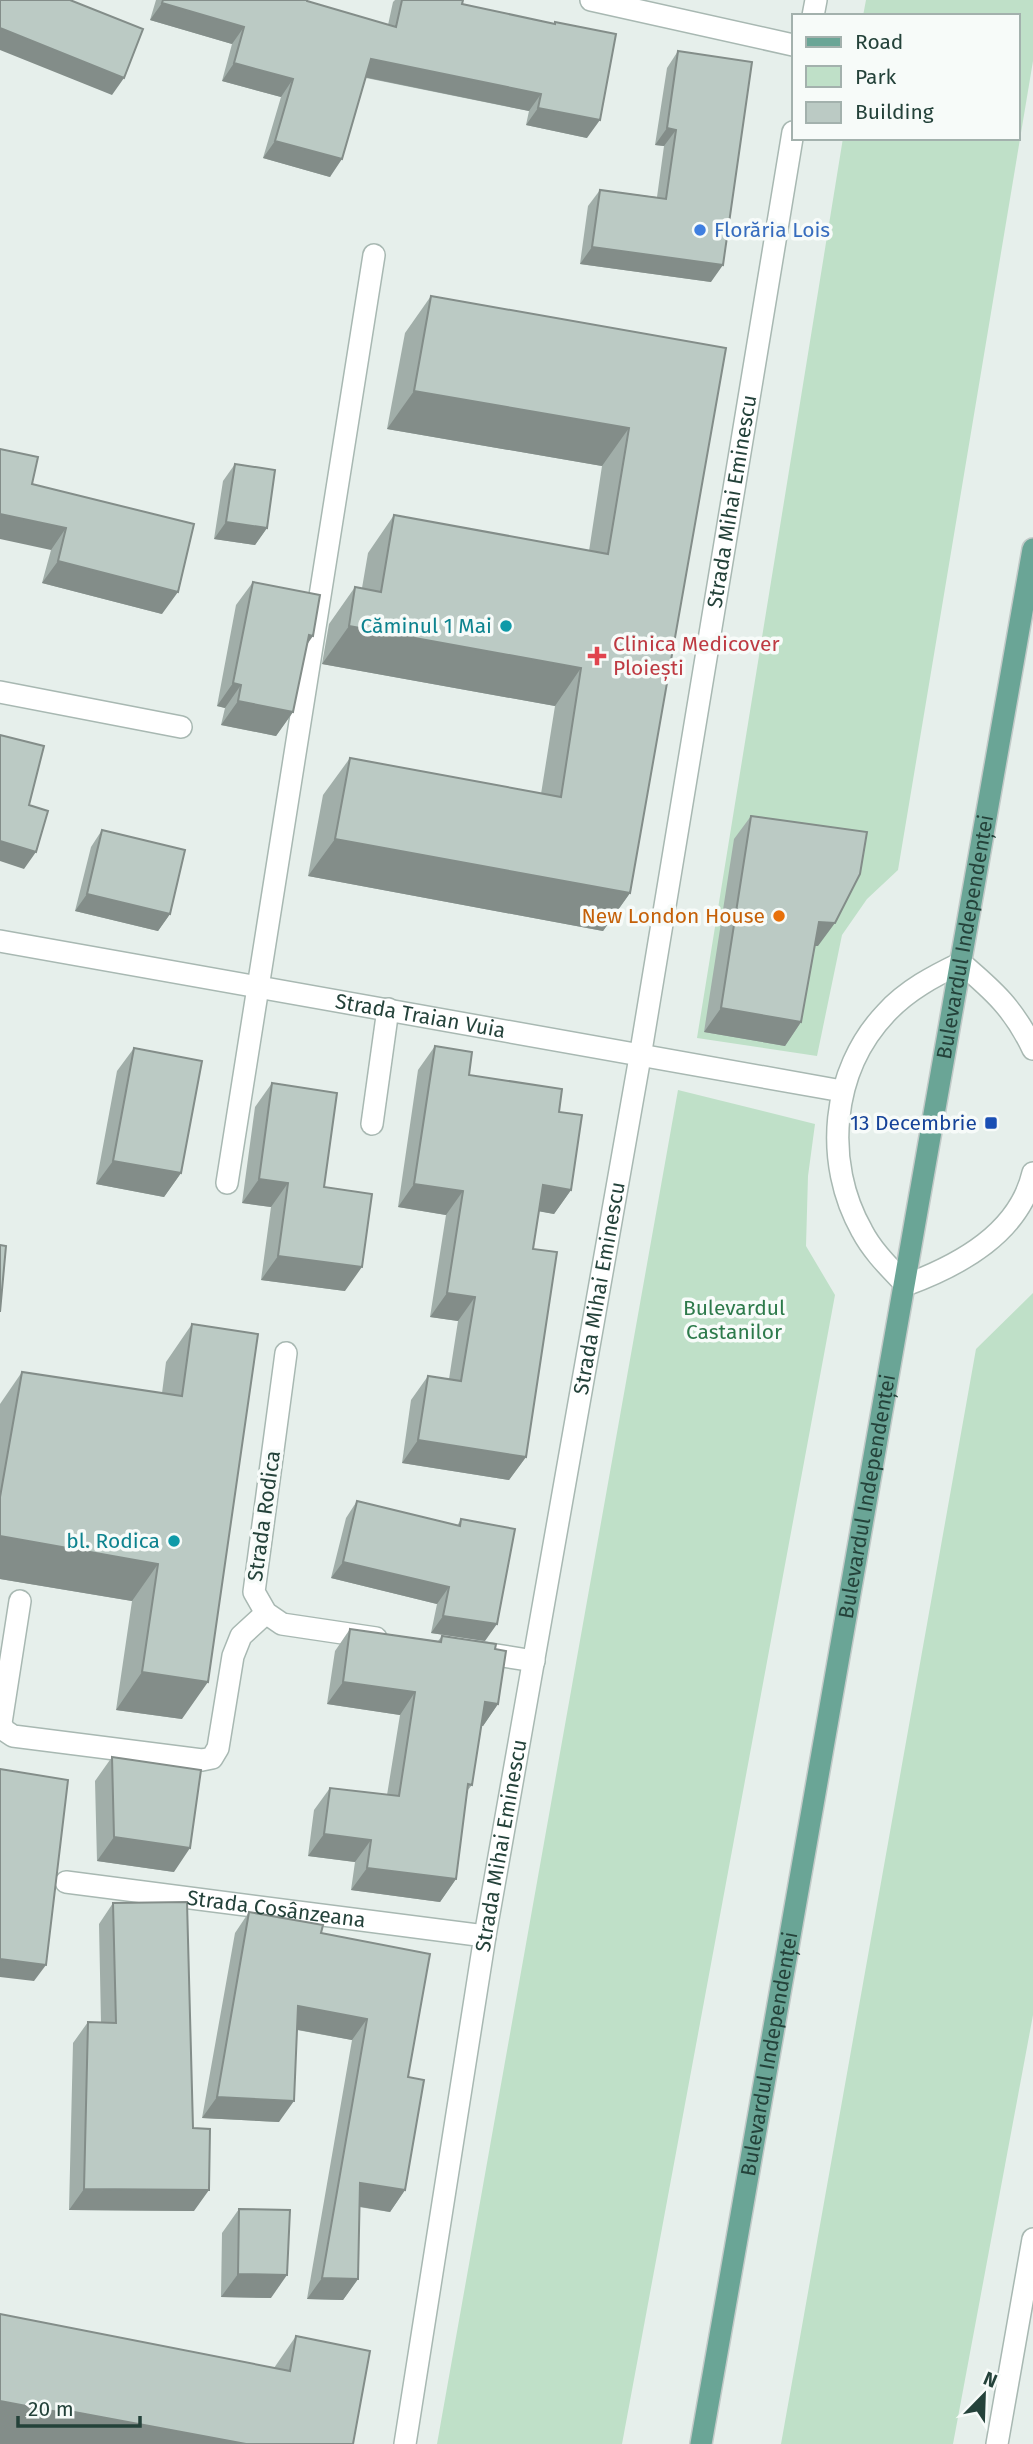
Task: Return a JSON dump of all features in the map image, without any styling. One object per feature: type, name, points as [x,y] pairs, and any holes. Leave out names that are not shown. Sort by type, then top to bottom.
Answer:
[{"type":"main road","name":"Bulevardul Independenței","points":[[701,2444],[1033,549]]},
{"type":"street","points":[[591,0],[792,45]]},
{"type":"street","name":"Strada Mihai Eminescu","points":[[405,2444],[485,1936],[640,1057],[792,138]]},
{"type":"street","points":[[227,1184],[374,255]]},
{"type":"street","points":[[0,692],[181,727]]},
{"type":"street","name":"Strada Traian Vuia","points":[[0,941],[842,1091]]},
{"type":"street","points":[[1033,1049],[1022,1026],[999,995],[961,963],[921,983],[886,1012],[869,1033],[852,1063],[842,1091],[838,1123],[838,1163],[849,1203],[861,1231],[878,1255],[906,1285],[935,1274],[982,1247],[1013,1217],[1033,1173]]},
{"type":"street","points":[[372,1124],[388,1009]]},
{"type":"street","name":"Strada Rodica","points":[[286,1353],[254,1592],[266,1613],[282,1624],[396,1640]]},
{"type":"street","points":[[20,1601],[1,1723],[4,1730],[13,1736],[202,1759],[212,1758],[218,1748],[233,1656],[241,1636],[266,1613]]},
{"type":"street","points":[[451,1648],[534,1661]]},
{"type":"street","name":"Strada Cosânzeana","points":[[66,1882],[485,1936]]},
{"type":"street","points":[[997,2444],[1033,2239]]},
{"type":"green space","points":[[866,0],[1033,0],[1033,61],[898,870],[867,899],[842,935],[817,1056],[697,1038],[843,140],[1019,140],[1019,14],[863,14]]},
{"type":"green space","name":"Bulevardul Castanilor","points":[[678,1090],[815,1124],[808,1176],[806,1246],[835,1295],[622,2444],[437,2444]]},
{"type":"green space","points":[[1033,1293],[1033,2015],[953,2444],[781,2444],[976,1349]]},
{"type":"building","points":[[0,0],[70,0],[143,29],[124,78],[0,28]]},
{"type":"building","points":[[163,0],[307,0],[396,27],[402,0],[463,0],[462,4],[616,34],[600,120],[538,108],[541,94],[371,59],[342,159],[275,141],[293,79],[234,63],[244,27],[162,3]]},
{"type":"building","points":[[678,51],[752,62],[723,265],[592,247],[600,190],[666,199],[676,130],[667,128]]},
{"type":"building","name":"Căminul 1 Mai","points":[[431,296],[726,348],[630,893],[335,839],[350,758],[561,797],[581,668],[349,626],[355,587],[381,592],[394,515],[608,554],[629,428],[414,391]]},
{"type":"building","points":[[0,449],[38,457],[32,484],[194,524],[178,592],[58,561],[66,528],[0,514]]},
{"type":"building","points":[[235,464],[275,470],[267,528],[226,522]]},
{"type":"building","points":[[253,582],[320,595],[313,636],[309,635],[293,712],[238,701],[241,685],[233,683]]},
{"type":"building","points":[[0,735],[44,746],[29,805],[48,811],[36,852],[0,841]]},
{"type":"building","points":[[751,816],[867,832],[860,874],[835,923],[819,922],[801,1022],[721,1008]]},
{"type":"building","points":[[102,830],[185,850],[170,914],[87,894]]},
{"type":"building","points":[[435,1046],[472,1052],[469,1075],[562,1089],[559,1112],[582,1115],[571,1190],[543,1185],[533,1249],[557,1252],[526,1457],[418,1440],[428,1376],[461,1381],[475,1297],[447,1293],[463,1191],[414,1184]]},
{"type":"building","points":[[134,1048],[202,1061],[181,1173],[113,1161]]},
{"type":"building","points":[[272,1083],[337,1093],[324,1187],[372,1194],[362,1267],[278,1256],[288,1183],[259,1179]]},
{"type":"building","points":[[0,1245],[6,1246],[0,1312]]},
{"type":"building","points":[[192,1324],[258,1334],[208,1682],[142,1672],[158,1564],[0,1536],[0,1497],[22,1372],[182,1396]]},
{"type":"building","points":[[357,1501],[460,1526],[461,1519],[515,1529],[497,1624],[443,1616],[449,1587],[343,1562]]},
{"type":"building","points":[[350,1629],[441,1642],[442,1636],[496,1644],[495,1649],[506,1651],[498,1704],[485,1702],[472,1785],[468,1784],[456,1879],[367,1868],[371,1840],[324,1834],[330,1788],[399,1796],[415,1692],[343,1682]]},
{"type":"building","points":[[112,1757],[201,1770],[190,1848],[114,1837]]},
{"type":"building","points":[[0,1769],[68,1780],[46,1965],[0,1959]]},
{"type":"building","points":[[187,1902],[193,2128],[210,2129],[209,2190],[84,2189],[88,2022],[116,2023],[113,1903]]},
{"type":"building","points":[[249,1912],[323,1925],[321,1933],[430,1954],[408,2077],[424,2080],[405,2190],[360,2183],[358,2279],[322,2278],[367,2019],[298,2006],[294,2101],[217,2097]]},
{"type":"building","points":[[239,2209],[290,2210],[287,2275],[238,2274]]},
{"type":"building","points":[[0,2314],[290,2371],[296,2336],[370,2351],[353,2444],[246,2444],[0,2401]]},
{"type":"place","name":"Florăria Lois","points":[[700,230]]},
{"type":"place","name":"Căminul 1 Mai","points":[[506,626]]},
{"type":"place","name":"Clinica Medicover Ploiești","points":[[597,656]]},
{"type":"place","name":"New London House","points":[[779,916]]},
{"type":"place","name":"13 Decembrie","points":[[991,1123]]},
{"type":"place","name":"bl. Rodica","points":[[174,1541]]}]
